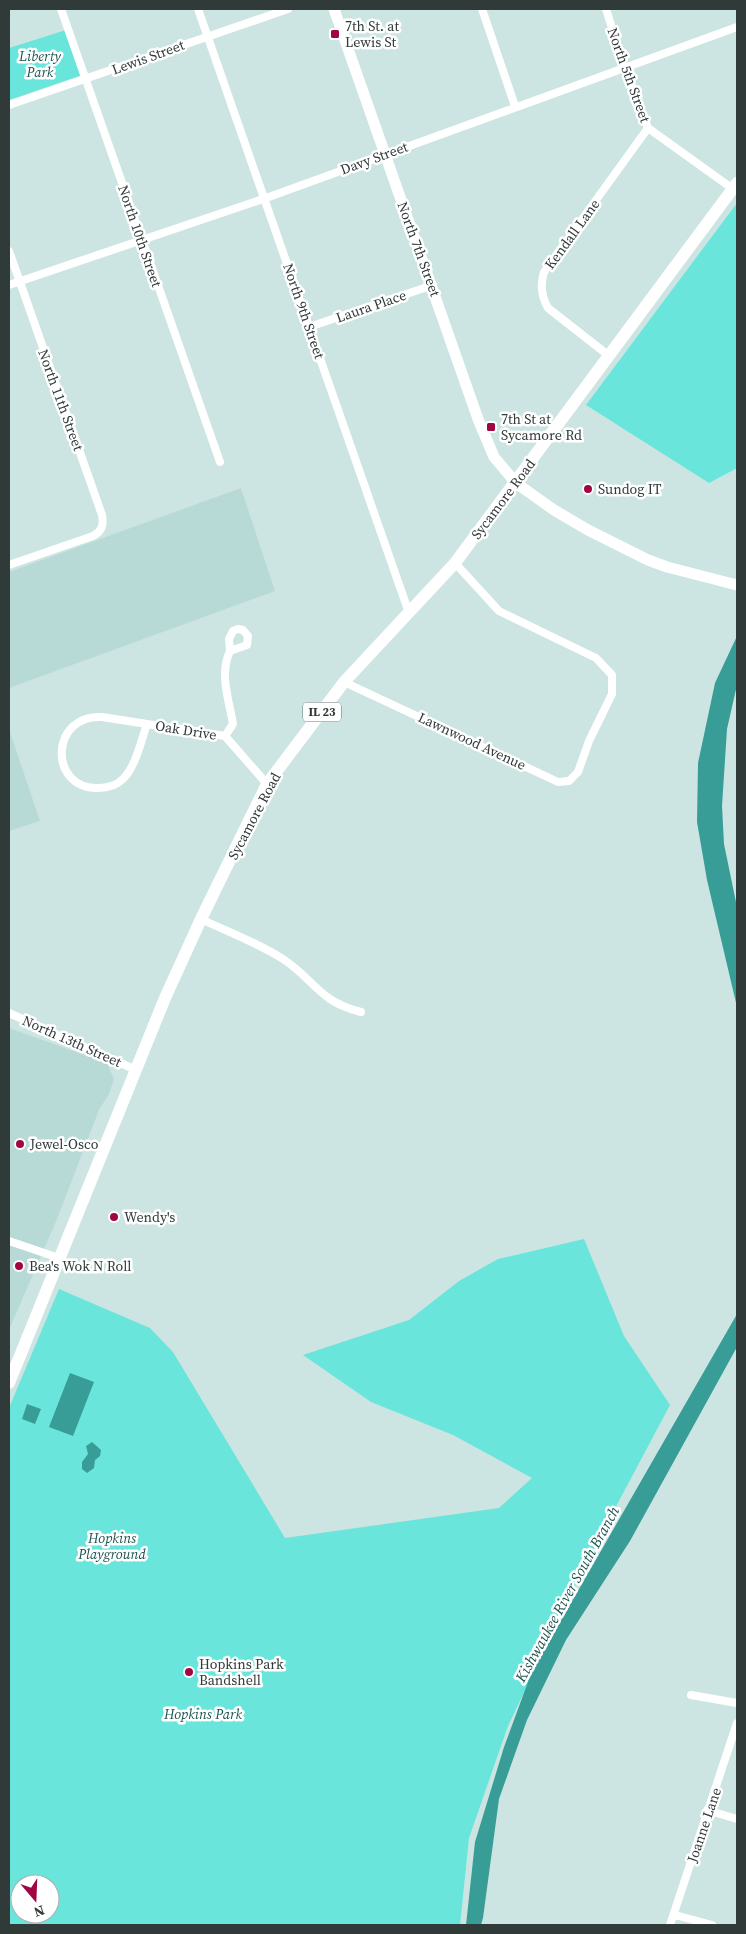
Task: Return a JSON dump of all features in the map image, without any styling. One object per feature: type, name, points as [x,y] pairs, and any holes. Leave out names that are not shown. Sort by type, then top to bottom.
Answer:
[{"type":"main road","name":"Sycamore Road","points":[[9,1383],[136,1070],[201,919],[267,784],[344,682],[455,563],[735,186]]},
{"type":"street","name":"North 10th Street","points":[[61,9],[220,462]]},
{"type":"street","name":"North 9th Street","points":[[198,9],[266,198],[309,328],[409,612]]},
{"type":"street","name":"Lewis Street","points":[[9,105],[288,9]]},
{"type":"street","name":"North 7th Street","points":[[334,9],[478,419],[494,457],[516,483],[580,525],[631,552],[668,567],[737,585]]},
{"type":"street","points":[[482,9],[515,106]]},
{"type":"street","name":"North 5th Street","points":[[606,9],[624,66],[648,128],[735,186]]},
{"type":"street","name":"Davy Street","points":[[9,285],[266,198],[737,26]]},
{"type":"street","name":"Kendall Lane","points":[[608,356],[548,308],[543,298],[541,283],[544,272],[648,128]]},
{"type":"street","name":"North 11th Street","points":[[9,250],[102,515],[103,524],[100,531],[83,540],[9,565]]},
{"type":"street","name":"Laura Place","points":[[309,328],[432,285]]},
{"type":"street","name":"Lawnwood Avenue","points":[[344,682],[558,782],[573,780],[612,694],[612,675],[596,658],[499,611],[455,563]]},
{"type":"street","points":[[230,651],[225,661],[224,672],[233,724],[225,736],[267,784]]},
{"type":"street","name":"Oak Drive","points":[[147,724],[130,770],[118,783],[101,788],[86,787],[76,781],[66,771],[62,760],[62,743],[70,729],[80,721],[95,716],[147,724],[225,736]]},
{"type":"street","points":[[201,919],[273,953],[295,969],[326,998],[340,1007],[361,1012]]},
{"type":"street","name":"North 13th Street","points":[[9,1013],[136,1070]]},
{"type":"street","points":[[9,1241],[59,1258]]},
{"type":"street","points":[[692,1695],[737,1703]]},
{"type":"street","name":"Joanne Lane","points":[[670,1925],[675,1915],[737,1723]]},
{"type":"street","points":[[708,1810],[737,1819]]},
{"type":"street","points":[[675,1915],[712,1925]]},
{"type":"shaded area","points":[[241,488],[275,591],[9,688],[9,572]]},
{"type":"shaded area","points":[[737,636],[737,685],[727,729],[722,806],[724,844],[737,907],[737,1007],[707,880],[697,822],[698,763],[715,683]]},
{"type":"shaded area","points":[[9,729],[40,821],[9,831]]},
{"type":"shaded area","points":[[9,1028],[107,1063],[114,1079],[109,1094],[99,1110],[57,1219],[9,1330]]},
{"type":"shaded area","points":[[737,1314],[737,1347],[630,1541],[566,1640],[527,1720],[499,1799],[481,1925],[466,1925],[475,1842],[504,1747],[532,1671]]},
{"type":"shaded area","points":[[70,1373],[94,1382],[73,1436],[49,1427]]},
{"type":"shaded area","points":[[27,1404],[41,1409],[35,1424],[22,1419]]},
{"type":"shaded area","points":[[92,1442],[101,1450],[100,1456],[95,1460],[94,1468],[87,1473],[82,1469],[82,1462],[88,1454],[86,1446]]},
{"type":"green space","name":"Liberty Park","points":[[66,30],[82,75],[9,100],[9,48]]},
{"type":"green space","points":[[737,203],[737,468],[709,483],[586,405]]},
{"type":"green space","name":"Hopkins Park","points":[[584,1239],[624,1336],[670,1405],[587,1561],[508,1726],[469,1838],[460,1925],[9,1925],[9,1408],[59,1289],[150,1328],[173,1352],[285,1538],[499,1508],[532,1478],[453,1435],[371,1402],[303,1355],[409,1320],[459,1281],[498,1259]]},
{"type":"place","name":"7th St. at Lewis St","points":[[335,34]]},
{"type":"place","name":"7th St at Sycamore Rd","points":[[491,427]]},
{"type":"place","name":"Sundog IT","points":[[588,489]]},
{"type":"place","name":"Jewel-Osco","points":[[20,1144]]},
{"type":"place","name":"Wendy's","points":[[114,1217]]},
{"type":"place","name":"Bea's Wok N Roll","points":[[19,1266]]},
{"type":"place","name":"Hopkins Park Bandshell","points":[[189,1672]]},
{"type":"park label","name":"Hopkins Playground","points":[[112,1546]]},
{"type":"water label","name":"Kishwaukee River South Branch","points":[[567,1594]]}]
